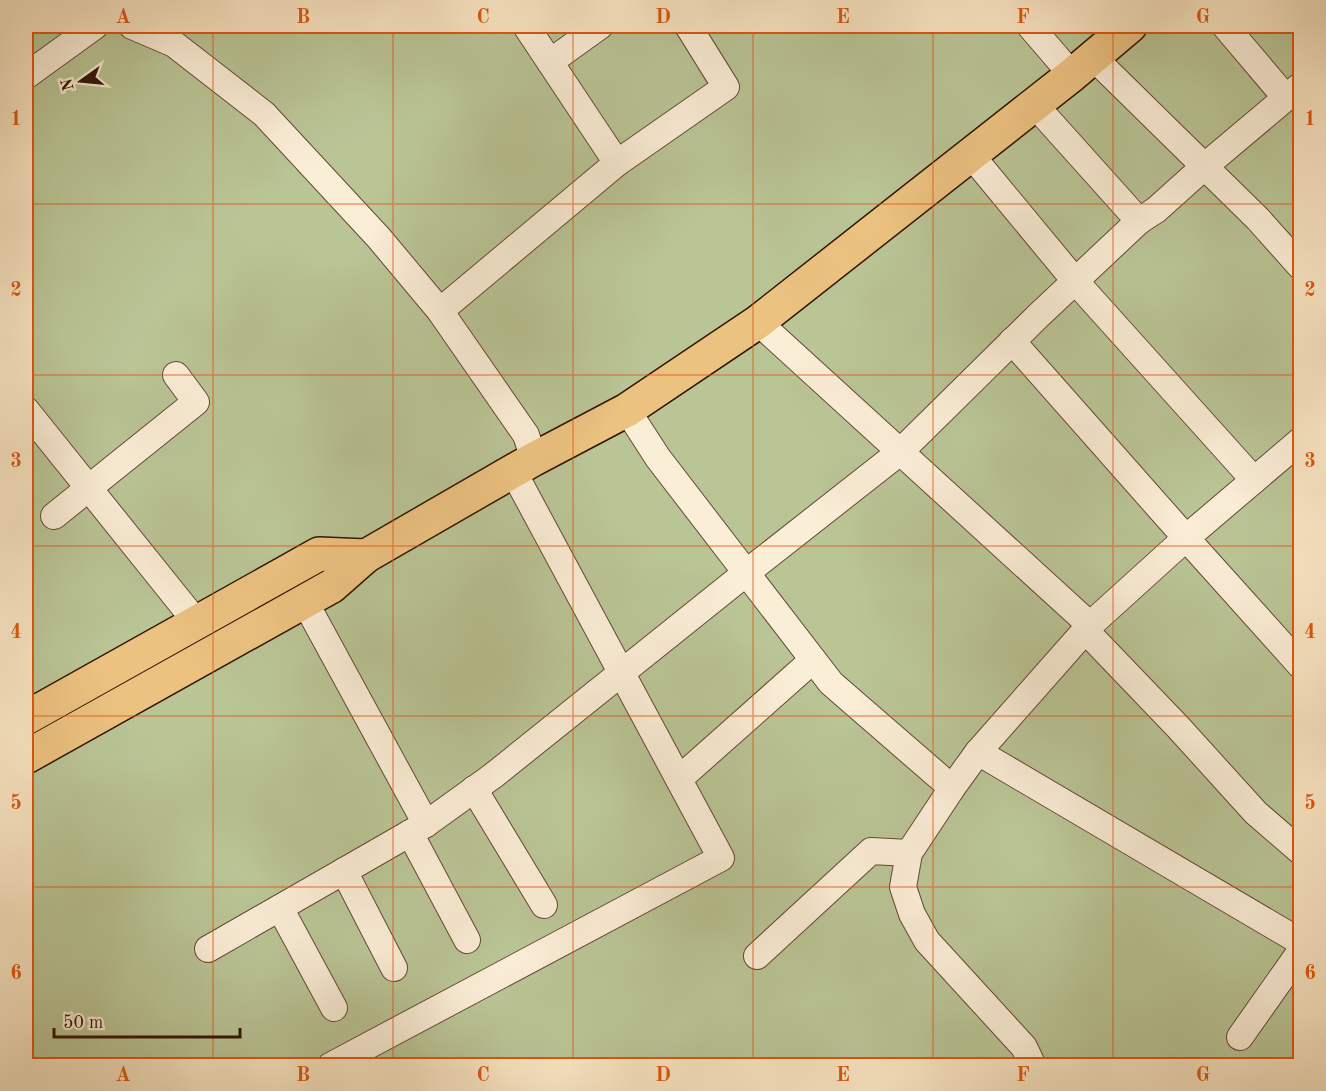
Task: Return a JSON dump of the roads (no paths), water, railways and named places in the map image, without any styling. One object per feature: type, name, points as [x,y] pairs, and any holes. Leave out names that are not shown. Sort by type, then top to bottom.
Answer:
[{"type":"main road","points":[[26,757],[305,602],[332,586],[366,556],[524,465],[627,410],[758,322],[1083,66],[1130,26]]},
{"type":"main road","points":[[26,718],[319,554],[366,556]]},
{"type":"street","points":[[26,76],[95,26]]},
{"type":"street","points":[[132,26],[179,35],[264,114],[379,238],[440,311],[526,435],[524,465],[622,672],[721,858],[330,1065]]},
{"type":"street","points":[[525,26],[617,163]]},
{"type":"street","points":[[550,62],[600,26]]},
{"type":"street","points":[[440,311],[617,163],[726,87],[688,26]]},
{"type":"street","points":[[1030,26],[1083,66],[1204,166],[1258,219],[1300,266]]},
{"type":"street","points":[[208,949],[418,829],[494,775],[900,452],[1012,341],[1139,221],[1156,210],[1204,166],[1293,92],[1225,26]]},
{"type":"street","points":[[1034,104],[1139,221]]},
{"type":"street","points":[[971,154],[1076,282],[1254,480]]},
{"type":"street","points":[[758,322],[1088,627],[1256,813],[1300,851]]},
{"type":"street","points":[[1012,341],[1300,665]]},
{"type":"street","points":[[54,516],[196,402],[176,375]]},
{"type":"street","points":[[26,410],[198,622]]},
{"type":"street","points":[[627,410],[658,458],[831,683],[952,788]]},
{"type":"street","points":[[1022,1059],[927,941],[912,914],[903,886],[909,853],[978,752],[1088,627],[1186,538],[1300,441]]},
{"type":"street","points":[[305,602],[418,829],[467,940]]},
{"type":"street","points":[[679,778],[813,660]]},
{"type":"street","points":[[978,752],[1294,938],[1300,944]]},
{"type":"street","points":[[474,789],[544,905]]},
{"type":"street","points":[[757,956],[871,851],[909,853]]},
{"type":"street","points":[[344,872],[394,968]]},
{"type":"street","points":[[280,908],[334,1008]]},
{"type":"street","points":[[1240,1037],[1300,952]]}]
